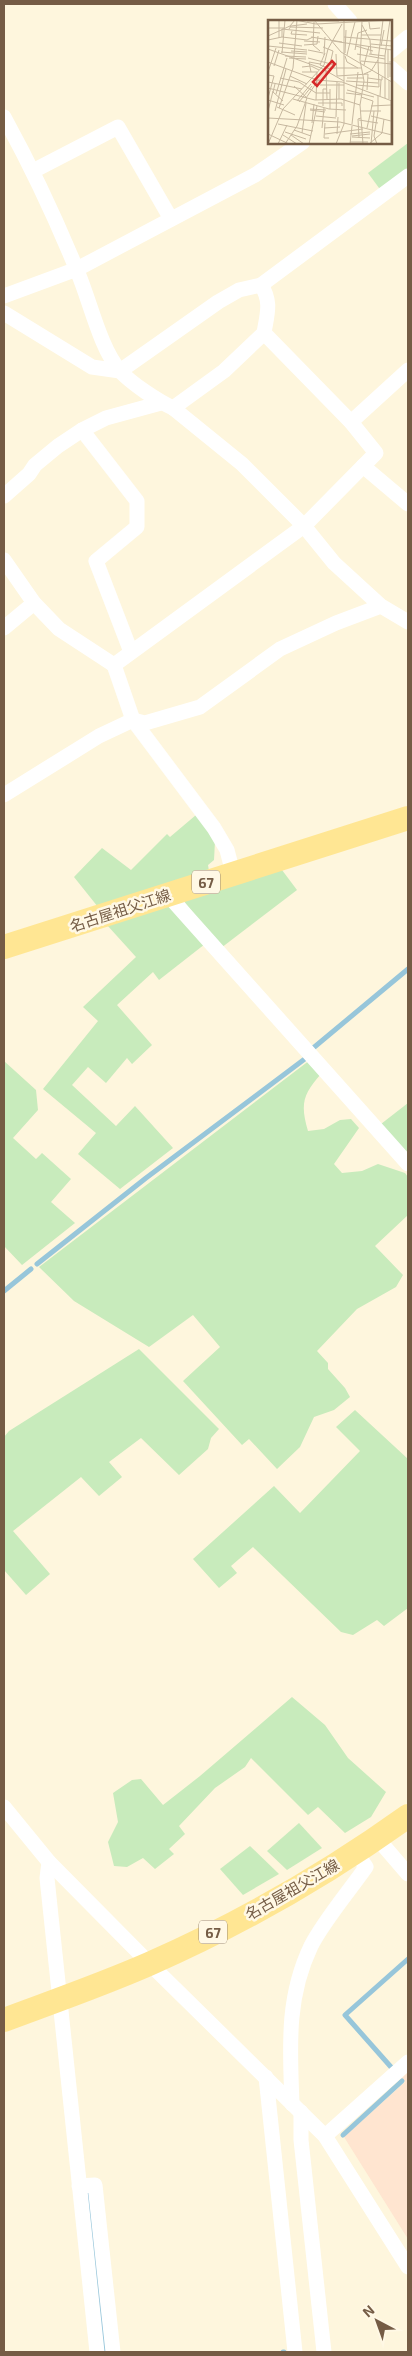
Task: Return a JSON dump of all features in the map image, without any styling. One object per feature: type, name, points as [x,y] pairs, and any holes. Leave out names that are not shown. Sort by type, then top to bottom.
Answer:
[{"type":"main road","name":"名古屋祖父江線","points":[[4,948],[408,818]]},
{"type":"main road","name":"名古屋祖父江線","points":[[4,2020],[150,1964],[259,1910],[319,1876],[408,1816]]},
{"type":"street","points":[[335,4],[349,20]]},
{"type":"street","points":[[392,51],[408,37]]},
{"type":"street","points":[[392,72],[408,83]]},
{"type":"street","points":[[4,118],[33,171],[77,270],[101,335],[120,371],[242,464],[304,526],[334,564],[381,606],[408,622]]},
{"type":"street","points":[[33,171],[118,126],[171,220]]},
{"type":"street","points":[[4,296],[77,270],[255,175],[301,144]]},
{"type":"street","points":[[4,313],[92,367],[120,371],[218,302],[239,290],[261,285],[408,176]]},
{"type":"street","points":[[4,496],[29,474],[35,465],[58,446],[82,430],[106,418],[167,405],[224,371],[264,333],[269,307],[268,296],[261,285]]},
{"type":"street","points":[[114,665],[304,526],[376,453],[351,422],[264,333]]},
{"type":"street","points":[[351,422],[408,370]]},
{"type":"street","points":[[82,430],[137,501],[137,527],[96,561],[131,652]]},
{"type":"street","points":[[363,466],[408,504]]},
{"type":"street","points":[[4,560],[34,603],[59,629],[114,665],[133,720],[214,828],[227,850],[233,873]]},
{"type":"street","points":[[4,628],[34,603]]},
{"type":"street","points":[[4,795],[99,736],[133,720],[146,724],[200,707],[280,649],[336,623],[381,606]]},
{"type":"street","points":[[167,894],[408,1164]]},
{"type":"street","points":[[4,1807],[49,1862],[325,2136],[408,2267]]},
{"type":"street","points":[[377,1838],[408,1874]]},
{"type":"street","points":[[324,2352],[296,2108],[291,2013],[300,1972],[312,1944],[366,1867],[356,1852]]},
{"type":"street","points":[[49,1862],[47,1878],[97,2352]]},
{"type":"street","points":[[325,2136],[408,2062]]},
{"type":"street","points":[[266,2078],[295,2352]]},
{"type":"street","points":[[79,2186],[95,2185],[113,2352]]},
{"type":"shaded area","points":[[408,2072],[408,2239],[344,2137],[405,2082],[402,2078]]},
{"type":"green space","points":[[408,143],[408,171],[382,192],[368,173]]},
{"type":"green space","points":[[196,815],[215,841],[214,860],[208,865],[209,871],[98,907],[74,877],[102,848],[131,870],[167,834],[170,837]]},
{"type":"green space","points":[[282,870],[297,890],[221,948],[183,900]]},
{"type":"green space","points":[[167,904],[205,944],[159,980],[153,972],[117,1005],[152,1045],[132,1064],[127,1058],[106,1083],[88,1067],[72,1085],[116,1126],[135,1106],[173,1148],[120,1189],[78,1154],[96,1133],[43,1089],[98,1021],[83,1007],[136,957],[107,925]]},
{"type":"green space","points":[[310,1060],[321,1074],[310,1088],[305,1100],[304,1114],[308,1131],[324,1129],[340,1120],[351,1119],[359,1128],[334,1164],[342,1173],[362,1171],[378,1164],[405,1173],[408,1177],[408,1215],[375,1246],[403,1275],[396,1287],[357,1309],[317,1351],[328,1363],[328,1369],[345,1388],[350,1397],[334,1410],[314,1417],[300,1447],[277,1469],[249,1439],[242,1445],[183,1381],[220,1347],[193,1315],[149,1347],[74,1301],[39,1267]]},
{"type":"green space","points":[[4,1061],[36,1090],[38,1110],[13,1138],[36,1159],[42,1153],[71,1179],[51,1202],[75,1223],[22,1265],[4,1246]]},
{"type":"green space","points":[[408,1103],[408,1155],[381,1124]]},
{"type":"green space","points":[[139,1349],[219,1429],[211,1438],[208,1449],[179,1475],[141,1438],[109,1462],[122,1477],[99,1496],[81,1477],[13,1531],[50,1574],[26,1595],[4,1570],[4,1437],[9,1431]]},
{"type":"green space","points":[[355,1410],[408,1459],[408,1608],[384,1626],[377,1620],[353,1635],[341,1632],[253,1547],[231,1566],[237,1573],[219,1588],[193,1559],[274,1486],[300,1513],[360,1451],[336,1427]]},
{"type":"green space","points":[[292,1697],[325,1725],[348,1758],[386,1792],[371,1817],[345,1833],[318,1807],[308,1815],[251,1758],[245,1767],[215,1788],[179,1826],[185,1834],[169,1849],[174,1854],[155,1869],[143,1858],[127,1867],[114,1866],[108,1842],[118,1822],[113,1793],[132,1780],[141,1779],[163,1805],[200,1776]]},
{"type":"green space","points":[[299,1823],[322,1848],[287,1870],[267,1851]]},
{"type":"green space","points":[[250,1846],[279,1874],[243,1895],[220,1869]]},
{"type":"waterway","points":[[312,1049],[408,969]]},
{"type":"waterway","points":[[37,1264],[146,1178],[306,1058]]},
{"type":"waterway","points":[[4,1291],[31,1269]]},
{"type":"waterway","points":[[391,2067],[345,2015],[408,1959]]},
{"type":"waterway","points":[[343,2135],[402,2081]]},
{"type":"waterway","points":[[88,2193],[105,2352]]}]
